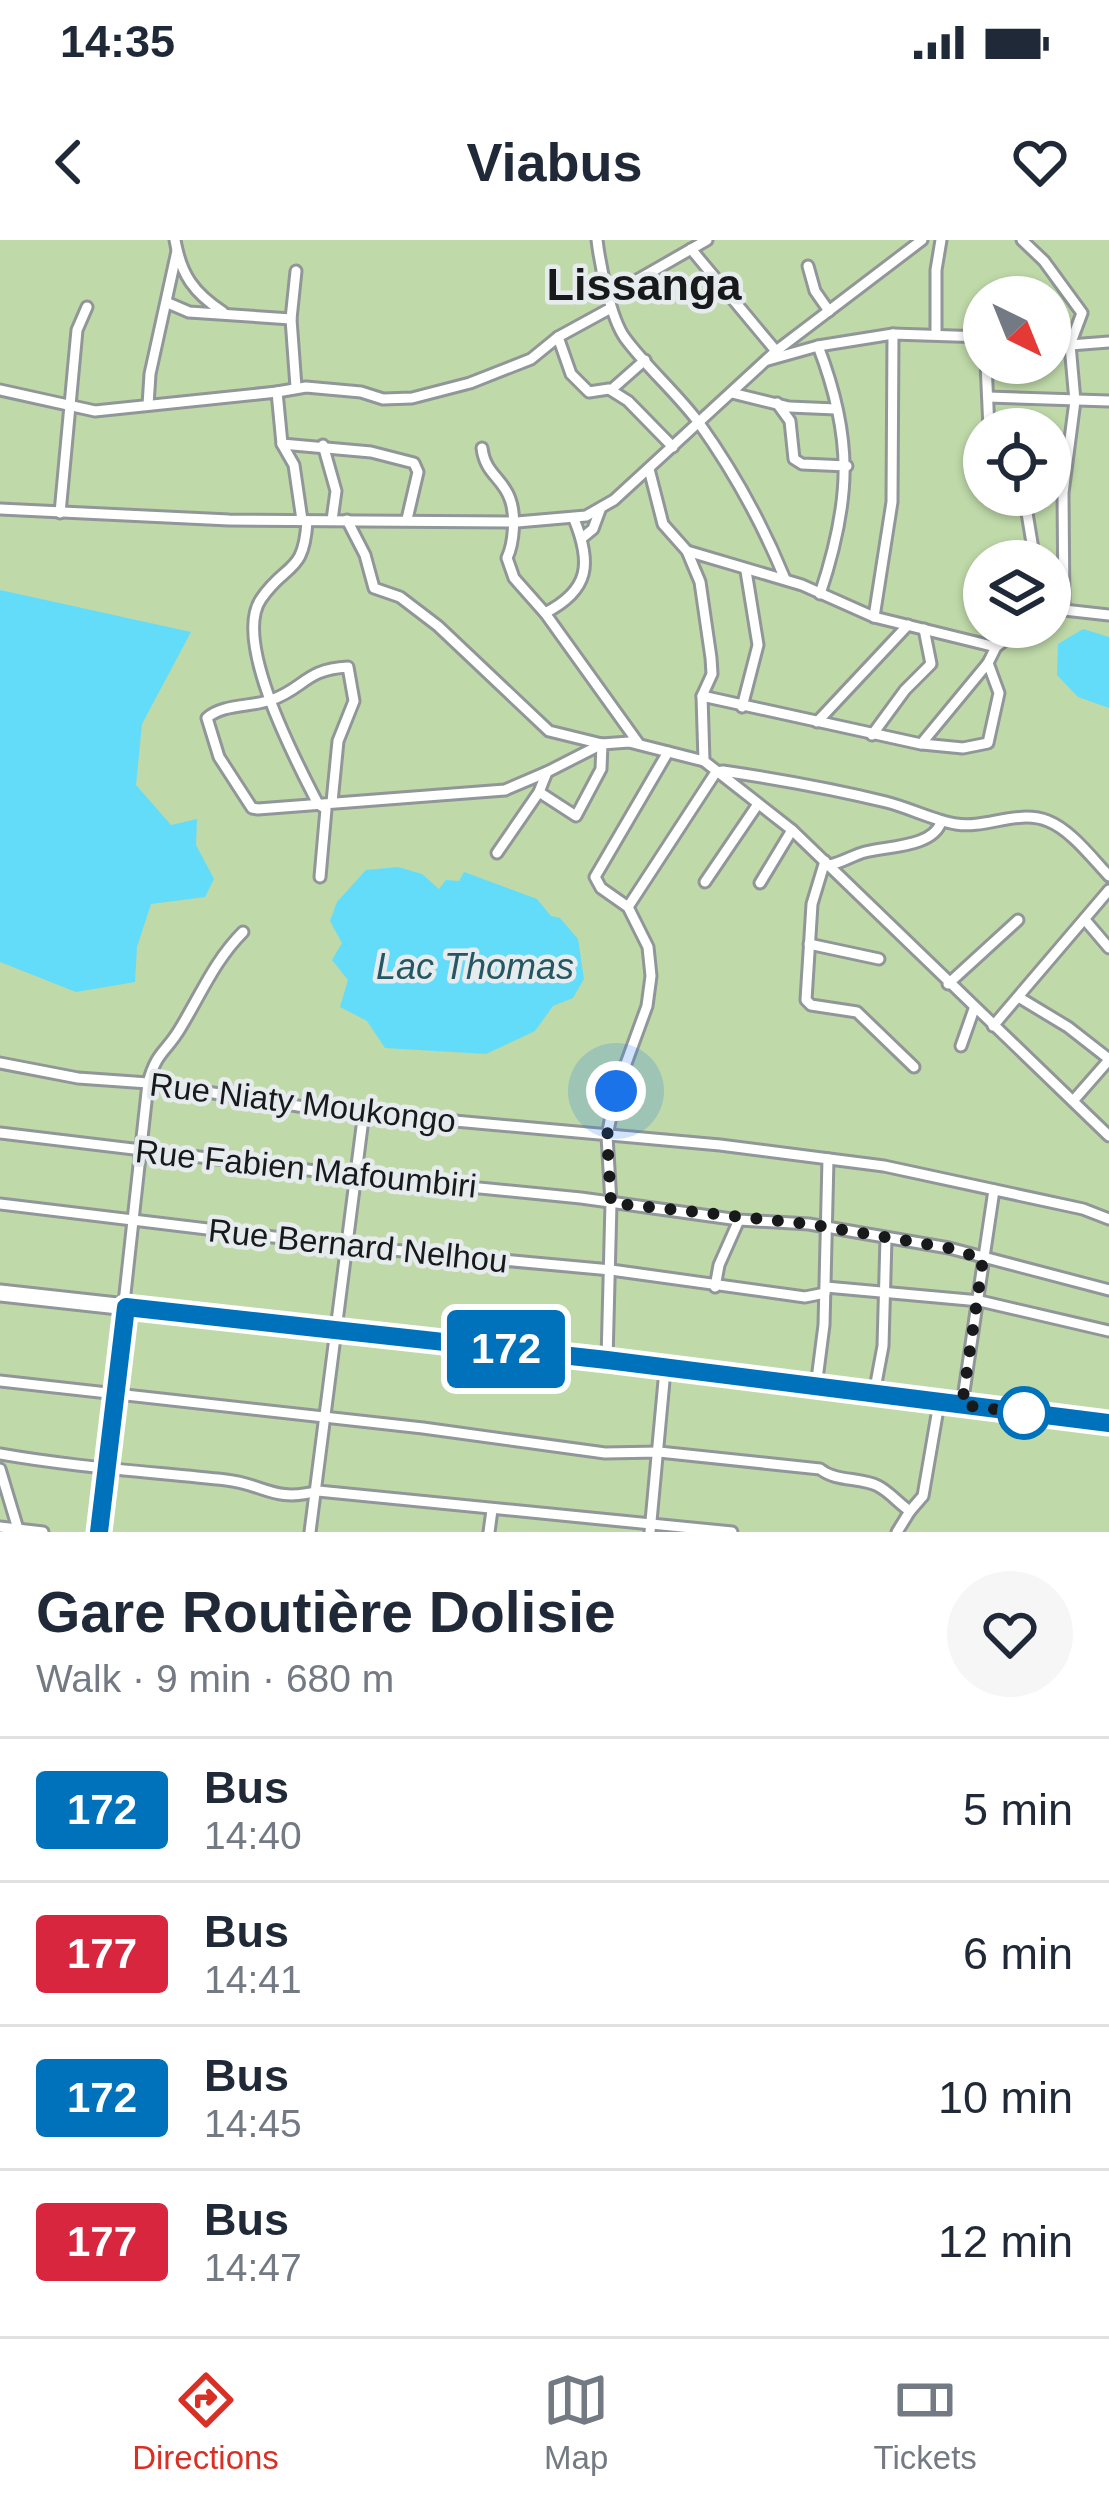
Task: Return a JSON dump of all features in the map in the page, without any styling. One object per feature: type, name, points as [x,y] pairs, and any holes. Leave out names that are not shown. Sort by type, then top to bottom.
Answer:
[{"type":"highway","points":[[0,1293],[607,1360],[1109,1423]]},
{"type":"street","points":[[597,240],[611,308],[624,337],[699,424],[753,507],[785,579]]},
{"type":"street","points":[[611,295],[707,240]]},
{"type":"street","points":[[936,334],[941,240]]},
{"type":"street","points":[[1022,240],[1056,276]]},
{"type":"street","points":[[0,509],[305,521],[574,518],[600,510],[772,356],[920,241]]},
{"type":"street","points":[[176,246],[181,271],[201,296],[228,315]]},
{"type":"street","points":[[148,405],[176,246]]},
{"type":"street","points":[[691,249],[772,356]]},
{"type":"street","points":[[808,266],[815,291],[829,311]]},
{"type":"street","points":[[296,271],[291,320],[296,387]]},
{"type":"street","points":[[189,313],[201,296]]},
{"type":"street","points":[[1071,296],[1080,308],[1071,343]]},
{"type":"street","points":[[168,303],[189,313],[291,320]]},
{"type":"street","points":[[60,513],[77,330],[87,308]]},
{"type":"street","points":[[0,390],[95,410],[296,387],[404,400],[516,366],[611,308]]},
{"type":"street","points":[[772,356],[893,334],[963,336]]},
{"type":"street","points":[[874,617],[892,502],[893,334]]},
{"type":"street","points":[[558,337],[578,383],[589,392],[611,390],[645,360]]},
{"type":"street","points":[[1071,345],[1109,342]]},
{"type":"street","points":[[818,346],[847,466],[841,528],[820,594]]},
{"type":"street","points":[[1071,354],[1076,401],[1071,439]]},
{"type":"street","points":[[987,384],[988,408]]},
{"type":"street","points":[[611,390],[674,447]]},
{"type":"street","points":[[277,392],[282,444],[294,465],[305,521],[303,554],[261,599],[254,615],[256,649],[272,700],[318,804],[326,809],[320,877]]},
{"type":"street","points":[[732,393],[777,404],[836,409]]},
{"type":"street","points":[[988,397],[1109,401]]},
{"type":"street","points":[[777,404],[790,422],[794,459],[802,464],[847,466]]},
{"type":"street","points":[[282,444],[323,445],[399,457],[416,465],[407,518]]},
{"type":"street","points":[[323,445],[336,491],[332,520]]},
{"type":"street","points":[[482,448],[484,465],[510,496],[513,545],[507,558],[514,578],[545,613],[639,744]]},
{"type":"street","points":[[649,470],[663,524],[687,551],[700,583],[712,674],[702,696],[704,761]]},
{"type":"street","points":[[582,538],[593,529],[600,510]]},
{"type":"street","points":[[545,613],[574,596],[585,561],[574,518]]},
{"type":"street","points":[[347,520],[365,555],[374,588],[400,597],[438,626],[549,731],[602,744],[639,744],[704,761],[792,830],[1109,1135]]},
{"type":"street","points":[[687,551],[746,572],[785,579],[874,617],[963,639]]},
{"type":"street","points":[[742,707],[758,645],[746,572]]},
{"type":"street","points":[[1071,611],[1109,615]]},
{"type":"street","points":[[817,722],[908,625]]},
{"type":"street","points":[[872,735],[931,664],[924,629]]},
{"type":"street","points":[[921,744],[996,648]]},
{"type":"street","points":[[702,696],[872,735],[964,748],[988,743],[999,693],[988,663]]},
{"type":"street","points":[[332,802],[338,742],[354,701],[348,667],[321,670],[272,700],[214,712],[207,718],[219,757],[252,808],[505,790],[602,744]]},
{"type":"street","points":[[539,792],[576,816],[601,770],[602,744]]},
{"type":"street","points":[[607,1360],[611,1203],[607,1136],[616,1091],[650,992],[648,947],[628,907],[601,888],[595,877],[668,752]]},
{"type":"street","points":[[497,853],[539,792],[547,772]]},
{"type":"street","points":[[628,907],[716,772]]},
{"type":"street","points":[[716,772],[881,801],[924,812],[941,822],[974,826],[1014,818],[1047,820],[1109,876]]},
{"type":"street","points":[[706,882],[758,804]]},
{"type":"street","points":[[827,863],[909,845],[935,832],[941,822]]},
{"type":"street","points":[[760,883],[792,830]]},
{"type":"street","points":[[827,863],[812,904],[808,1004],[856,1012],[914,1067]]},
{"type":"street","points":[[994,1026],[1109,890]]},
{"type":"street","points":[[948,984],[1018,920]]},
{"type":"street","points":[[1086,921],[1109,948]]},
{"type":"street","points":[[99,1532],[154,1058],[180,1029],[220,957],[243,932]]},
{"type":"street","points":[[809,944],[879,959]]},
{"type":"street","points":[[1020,998],[1109,1060],[1073,1101]]},
{"type":"street","points":[[961,1046],[974,1009]]},
{"type":"street","name":"Rue Niaty Moukongo","points":[[0,1064],[310,1108],[884,1166],[1109,1219]]},
{"type":"street","points":[[310,1532],[364,1111]]},
{"type":"street","name":"Rue Fabien Mafoumbiri","points":[[0,1133],[826,1227],[949,1248],[1109,1290]]},
{"type":"street","points":[[816,1389],[826,1290],[828,1159]]},
{"type":"street","points":[[962,1405],[994,1190]]},
{"type":"street","name":"Rue Bernard Nelhou","points":[[0,1204],[348,1246],[611,1270],[805,1297],[826,1290],[980,1301],[1109,1331]]},
{"type":"street","points":[[715,1287],[719,1265],[739,1220]]},
{"type":"street","points":[[874,1394],[883,1346],[886,1238]]},
{"type":"street","points":[[650,1529],[665,1370]]},
{"type":"street","points":[[0,1381],[605,1453],[658,1452],[820,1469],[830,1476],[875,1484],[910,1511]]},
{"type":"street","points":[[897,1532],[922,1501],[939,1403]]},
{"type":"street","points":[[0,1454],[232,1480],[280,1495],[318,1491],[650,1529],[732,1532]]},
{"type":"street","points":[[0,1469],[18,1529]]},
{"type":"street","points":[[489,1532],[492,1510]]},
{"type":"street","points":[[0,1527],[44,1532]]},
{"type":"green space","points":[[0,240],[1109,240],[1109,1532],[0,1532]]},
{"type":"water","points":[[0,590],[191,632],[142,724],[136,785],[171,825],[197,819],[196,845],[214,879],[205,897],[151,904],[137,947],[135,982],[76,992],[0,962]]},
{"type":"water","points":[[1083,629],[1109,637],[1109,708],[1078,697],[1057,675],[1058,648],[1071,648],[1071,636]]},
{"type":"water","name":"Lac Thomas","points":[[398,867],[422,874],[439,889],[446,880],[459,881],[464,872],[537,899],[578,939],[584,979],[573,998],[553,1006],[535,1031],[486,1054],[385,1048],[367,1021],[340,1007],[348,980],[332,960],[342,943],[330,921],[337,902],[366,870]]},
{"type":"bus line","name":"172","points":[[99,1532],[126,1307],[607,1360],[1109,1423]]},
{"type":"district","name":"Lissanga","points":[[644,284]]},
{"type":"route","points":[[616,1091],[607,1136],[611,1203],[809,1224],[949,1248],[983,1259],[962,1405],[1024,1413]]}]
